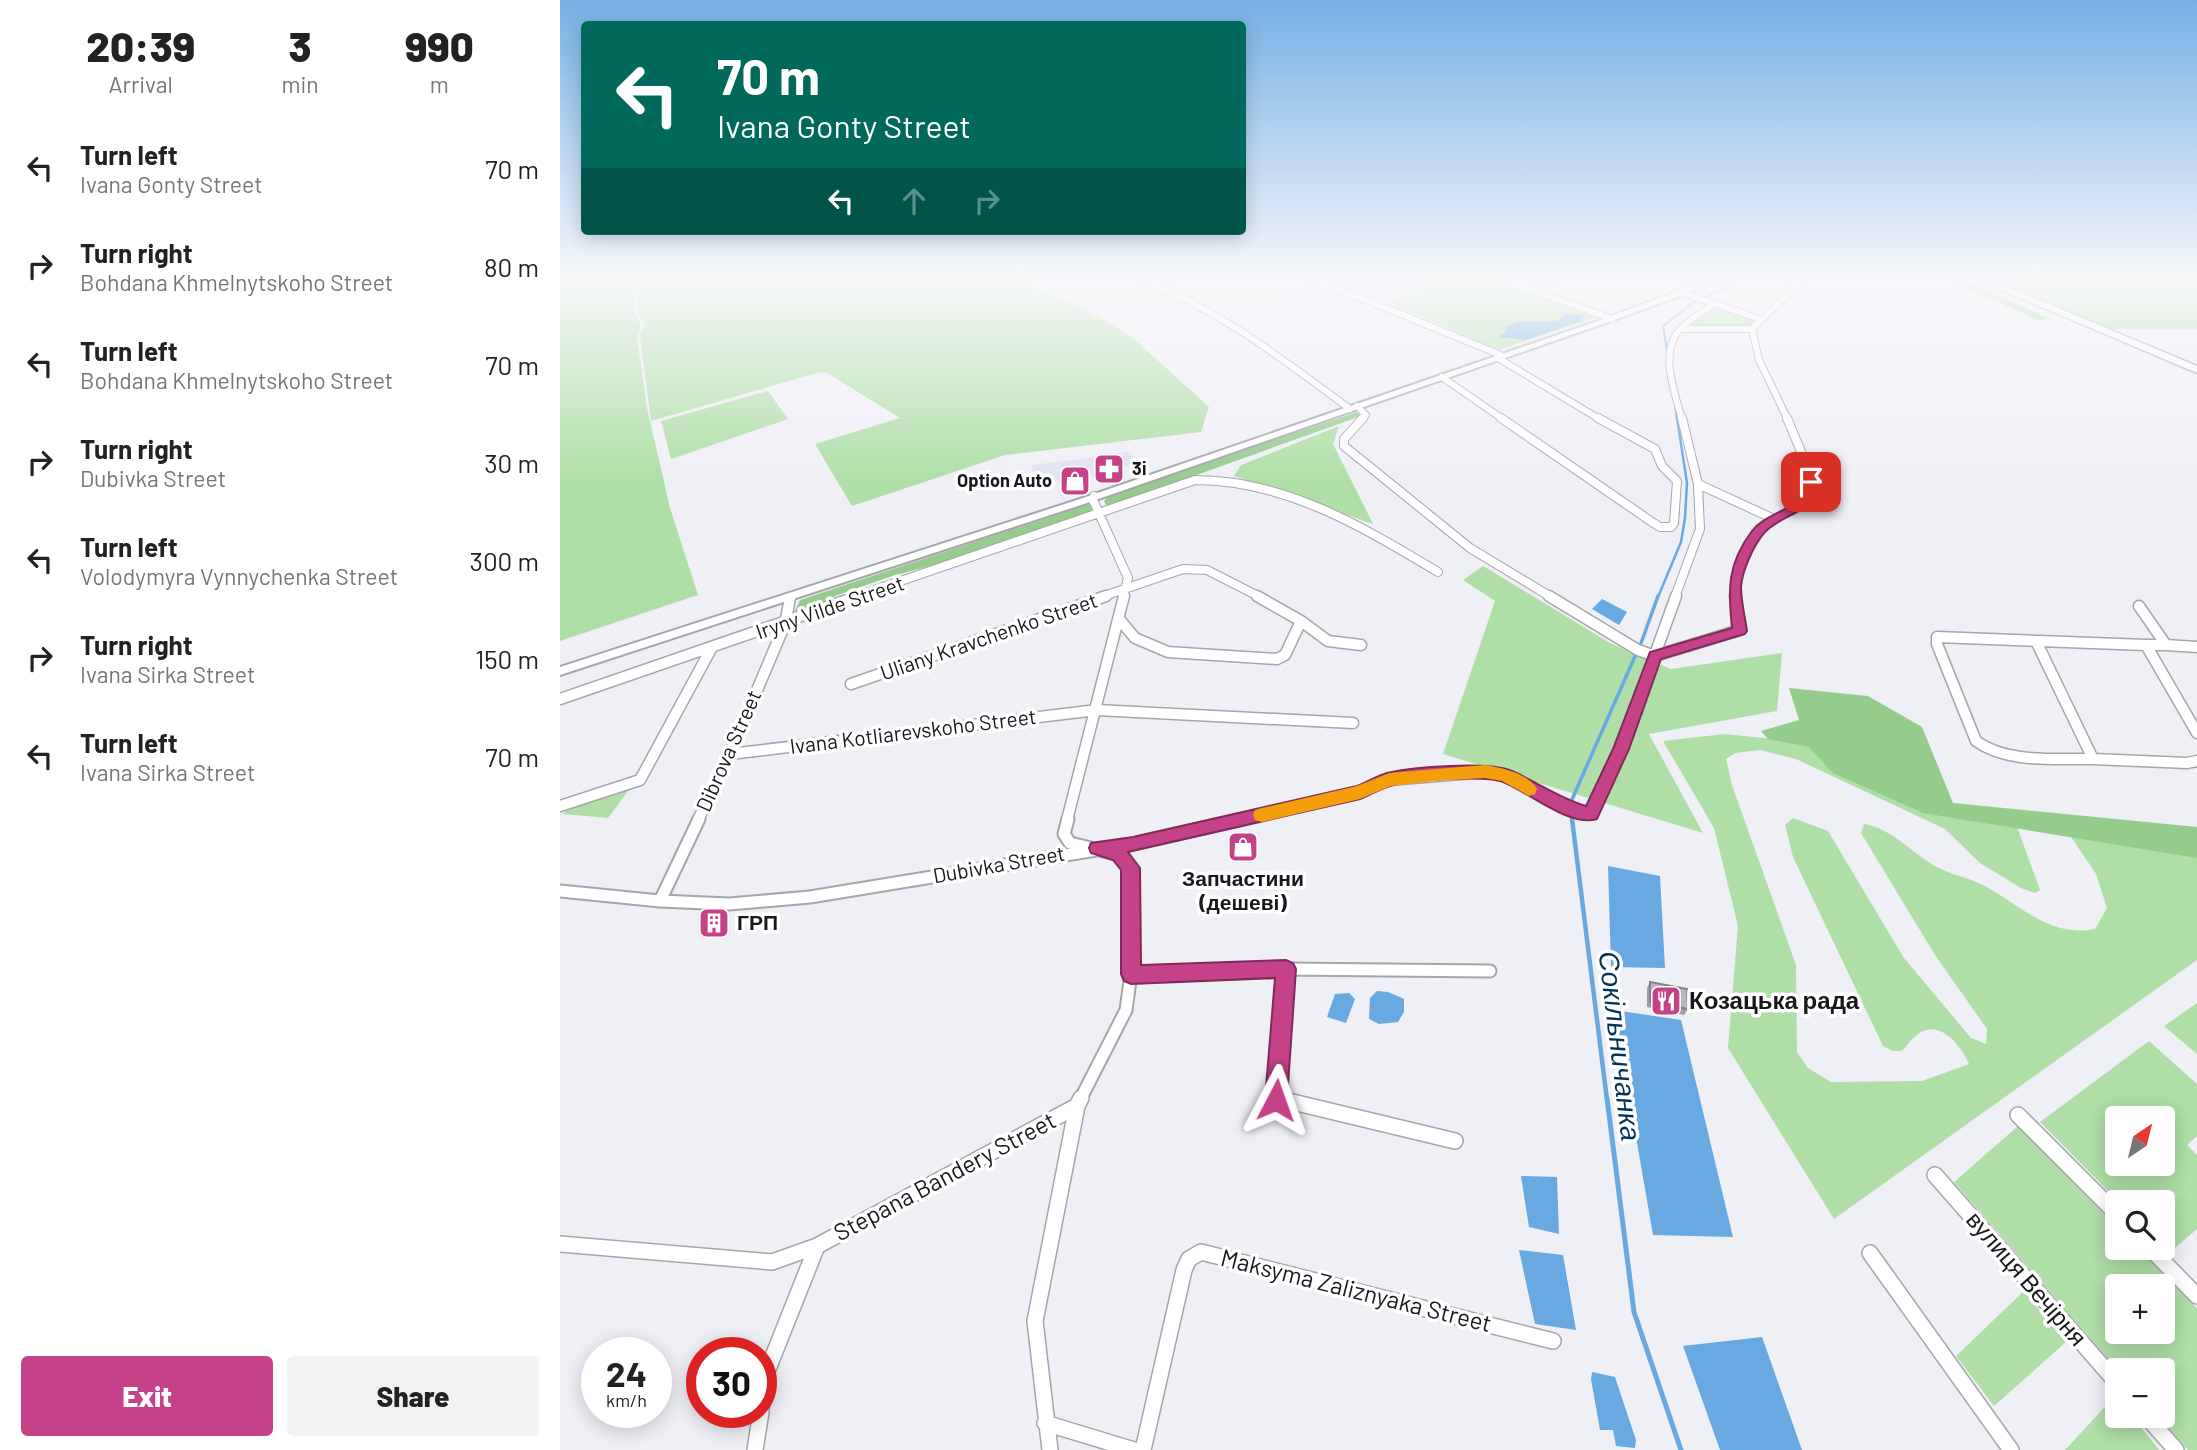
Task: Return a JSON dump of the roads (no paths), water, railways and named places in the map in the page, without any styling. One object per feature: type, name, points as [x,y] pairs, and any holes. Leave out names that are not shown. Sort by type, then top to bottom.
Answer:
[{"type":"highway","points":[[2137,345],[2197,370]]},
{"type":"main road","points":[[560,671],[790,598],[1537,345]]},
{"type":"street","points":[[1263,345],[1366,415],[1344,439],[1344,446],[1470,548],[1638,650],[1655,656],[1740,631],[1735,587],[1740,566],[1758,532],[1774,519],[1801,506],[1811,492],[1811,482],[1796,438],[1757,357],[1755,345]]},
{"type":"street","points":[[1442,377],[1652,522],[1667,528],[1674,523],[1677,481],[1661,466],[1655,449],[1501,357],[1472,345]]},
{"type":"street","points":[[1655,656],[1700,529],[1698,484],[1671,375],[1669,351],[1672,345]]},
{"type":"street","name":"Iryny Vilde Street","points":[[560,699],[785,624],[1195,480],[1230,480],[1281,494],[1380,538],[1438,572]]},
{"type":"street","points":[[1698,484],[1774,519]]},
{"type":"street","points":[[1050,1450],[1035,1321],[1077,1106],[1126,1010],[1131,974],[1130,868],[1120,855],[1070,843],[1064,834],[1128,578],[1094,496]]},
{"type":"street","name":"Uliany Kravchenko Street","points":[[852,684],[1184,569],[1208,570],[1227,578],[1301,621],[1328,641],[1361,645]]},
{"type":"street","name":"Dibrova Street","points":[[660,901],[730,754],[785,624],[790,598]]},
{"type":"street","points":[[2139,606],[2166,645]]},
{"type":"street","points":[[1119,619],[1135,638],[1168,652],[1277,659],[1285,655],[1301,621]]},
{"type":"street","points":[[2197,647],[1937,637],[1937,644],[1976,741],[1990,751],[2009,756],[2187,763],[2197,761]]},
{"type":"street","points":[[2036,641],[2093,759]]},
{"type":"street","points":[[2146,645],[2197,733]]},
{"type":"street","points":[[560,806],[640,780],[711,649]]},
{"type":"street","name":"Dubivka Street","points":[[560,891],[660,901],[729,904],[810,897],[1133,844],[1360,792],[1389,779],[1435,774],[1485,772],[1506,775],[1568,808],[1591,814],[1621,749],[1655,656]]},
{"type":"street","name":"Ivana Kotliarevskoho Street","points":[[730,754],[1097,710],[1353,723]]},
{"type":"street","points":[[1131,974],[1286,969],[1490,971]]},
{"type":"street","points":[[1286,969],[1276,1100],[1455,1141]]},
{"type":"street","name":"Stepana Bandery Street","points":[[777,1346],[817,1246],[1077,1106]]},
{"type":"street","points":[[2018,1115],[2105,1202]]},
{"type":"street","name":"вулиця Вечірня","points":[[1935,1175],[2105,1369]]},
{"type":"street","points":[[560,1244],[772,1262],[817,1246]]},
{"type":"street","name":"Maksyma Zaliznyaka Street","points":[[1143,1450],[1184,1270],[1189,1259],[1201,1252],[1553,1340]]},
{"type":"street","points":[[1870,1253],[2011,1450]]},
{"type":"street","points":[[2162,1260],[2197,1296]]},
{"type":"street","points":[[1045,1423],[1135,1450]]},
{"type":"street","name":"Stepana Bandery Street","points":[[755,1450],[758,1428]]},
{"type":"street","points":[[2157,1428],[2176,1450]]},
{"type":"water","points":[[1602,599],[1627,612],[1619,625],[1592,609]]},
{"type":"water","points":[[1608,866],[1660,876],[1665,968],[1611,967]]},
{"type":"water","points":[[1377,991],[1388,992],[1404,999],[1404,1012],[1398,1022],[1379,1024],[1369,1019],[1370,998]]},
{"type":"water","points":[[1349,993],[1355,999],[1346,1023],[1327,1017],[1335,994]]},
{"type":"water","points":[[1614,1010],[1681,1020],[1733,1237],[1653,1235]]},
{"type":"water","points":[[1521,1176],[1557,1177],[1559,1234],[1529,1227]]},
{"type":"water","points":[[1519,1250],[1563,1255],[1576,1330],[1535,1324]]},
{"type":"water","points":[[1762,1337],[1802,1450],[1720,1450],[1683,1346]]},
{"type":"water","points":[[1592,1372],[1615,1377],[1636,1440],[1635,1448],[1616,1446],[1613,1430],[1600,1430]]},
{"type":"waterway","name":"Сокільничанка","points":[[1666,345],[1668,358]]},
{"type":"waterway","name":"Сокільничанка","points":[[1675,404],[1677,420]]},
{"type":"waterway","name":"Сокільничанка","points":[[1658,597],[1681,542],[1685,518],[1687,483],[1677,418]]},
{"type":"waterway","name":"Сокільничанка","points":[[1640,646],[1658,596]]},
{"type":"waterway","name":"Сокільничанка","points":[[1572,820],[1570,804],[1636,654]]},
{"type":"waterway","name":"Сокільничанка","points":[[1572,819],[1607,1100]]},
{"type":"waterway","name":"Сокільничанка","points":[[1607,1098],[1634,1312],[1681,1450]]},
{"type":"place","name":"3і","points":[[1109,469]]},
{"type":"place","name":"Option Auto","points":[[1075,481]]},
{"type":"place","name":"Запчастини (дешеві)","points":[[1243,847]]},
{"type":"place","name":"ГРП","points":[[714,923]]},
{"type":"place","name":"Козацька рада","points":[[1666,1001]]}]
